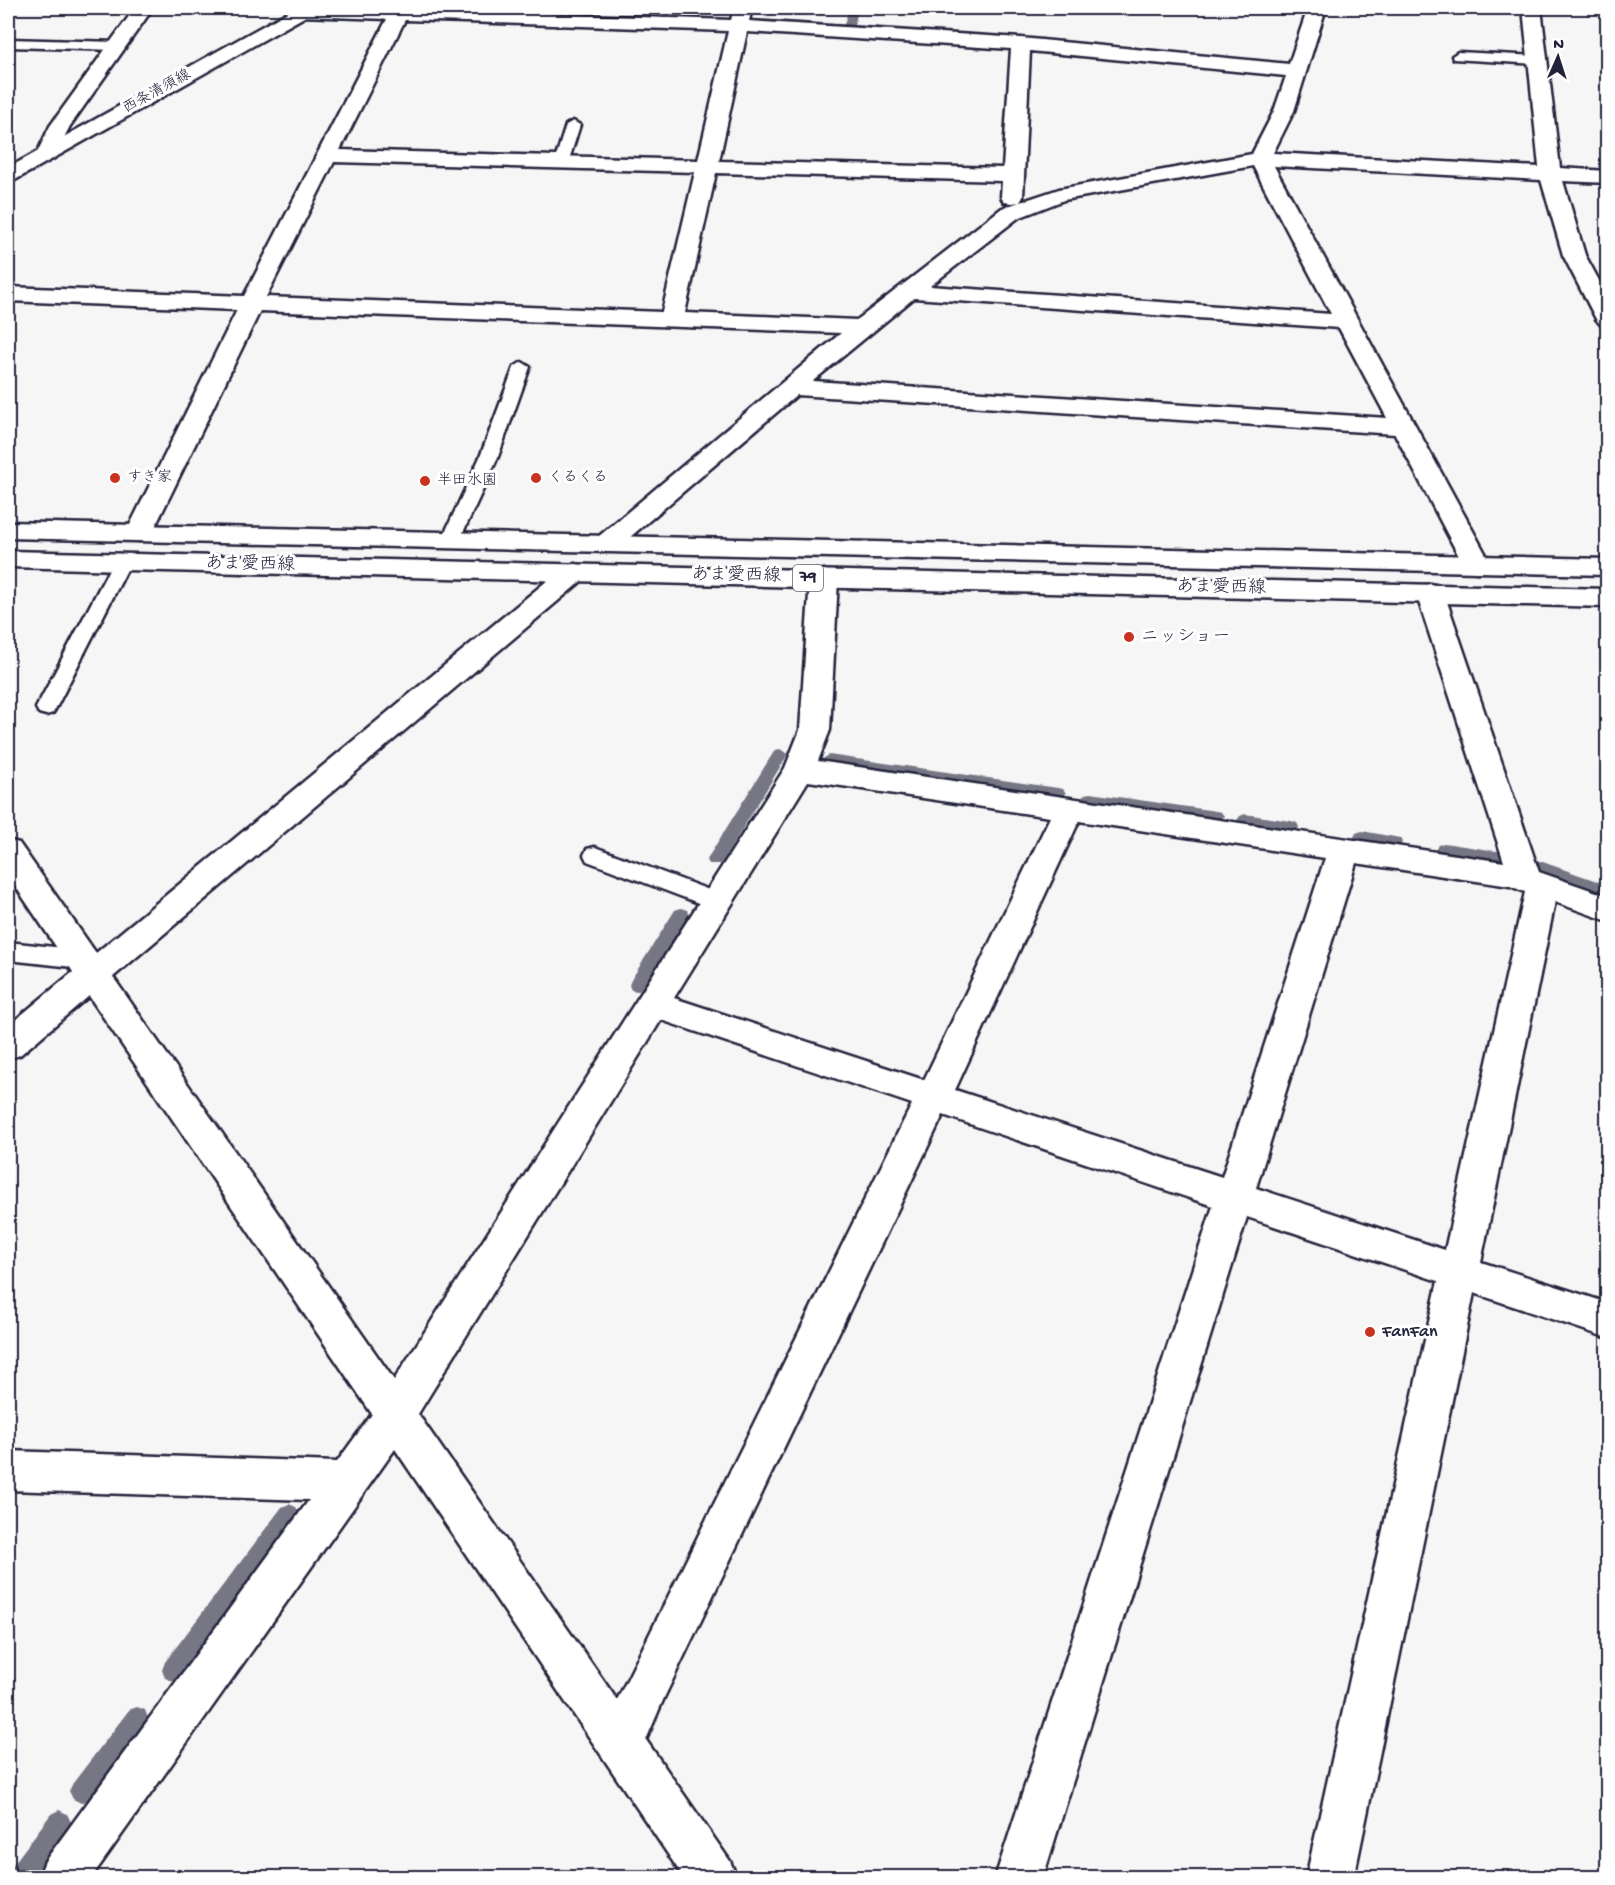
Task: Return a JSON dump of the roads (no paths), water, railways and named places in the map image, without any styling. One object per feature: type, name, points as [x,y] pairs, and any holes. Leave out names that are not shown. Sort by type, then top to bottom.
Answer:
[{"type":"street","points":[[46,155],[60,126],[144,8]]},
{"type":"street","points":[[1260,159],[1284,111],[1317,8]]},
{"type":"street","points":[[1532,8],[1550,174],[1574,255],[1608,319]]},
{"type":"street","points":[[303,9],[398,15],[740,17],[1297,71]]},
{"type":"street","name":"西条清須線","points":[[8,176],[303,9]]},
{"type":"street","points":[[139,533],[398,15]]},
{"type":"street","points":[[672,321],[740,17]]},
{"type":"street","points":[[1011,212],[1021,44]]},
{"type":"street","points":[[326,156],[1013,175]]},
{"type":"street","points":[[1260,159],[1477,564]]},
{"type":"street","points":[[607,543],[862,327],[1011,212],[1059,195],[1260,159],[1608,177]]},
{"type":"street","points":[[909,291],[1347,322]]},
{"type":"street","points":[[8,294],[862,327]]},
{"type":"street","points":[[791,387],[1403,427]]},
{"type":"street","name":"あま愛西線","points":[[8,530],[1608,567]]},
{"type":"street","name":"あま愛西線","points":[[8,559],[1608,598]]},
{"type":"street","points":[[8,1045],[87,967],[575,572]]},
{"type":"street","points":[[62,1878],[395,1415],[800,769],[815,730],[824,579]]},
{"type":"street","points":[[1330,1878],[1459,1272],[1534,883],[1430,593]]},
{"type":"street","points":[[800,769],[1513,875],[1608,909]]},
{"type":"street","points":[[621,1744],[648,1682],[933,1098],[1069,809]]},
{"type":"street","points":[[1020,1878],[1344,850]]},
{"type":"street","points":[[8,851],[712,1878]]},
{"type":"street","points":[[653,1004],[1608,1321]]},
{"type":"street","points":[[8,1470],[347,1482]]},
{"type":"lane","points":[[8,43],[117,46]]},
{"type":"lane","points":[[1458,56],[1538,60]]},
{"type":"lane","points":[[561,163],[573,125]]},
{"type":"lane","points":[[451,539],[489,457],[522,367]]},
{"type":"lane","points":[[46,708],[122,562]]},
{"type":"lane","points":[[595,855],[717,902]]},
{"type":"lane","points":[[8,951],[87,967]]},
{"type":"waterway","points":[[848,28],[854,8]]},
{"type":"waterway","points":[[715,860],[780,754]]},
{"type":"waterway","points":[[829,760],[1058,793]]},
{"type":"waterway","points":[[1090,798],[1216,816]]},
{"type":"waterway","points":[[1245,820],[1291,827]]},
{"type":"waterway","points":[[1362,837],[1394,842]]},
{"type":"waterway","points":[[1444,849],[1503,858]]},
{"type":"waterway","points":[[1540,867],[1608,891]]},
{"type":"waterway","points":[[637,985],[681,914]]},
{"type":"waterway","points":[[173,1670],[289,1514]]},
{"type":"waterway","points":[[81,1791],[137,1718]]},
{"type":"waterway","points":[[17,1878],[59,1822]]},
{"type":"place","name":"すき家","points":[[115,478]]},
{"type":"place","name":"くるくる","points":[[536,478]]},
{"type":"place","name":"半田水園","points":[[425,481]]},
{"type":"place","name":"ニッショー","points":[[1129,637]]},
{"type":"place","name":"FanFan","points":[[1370,1332]]}]
